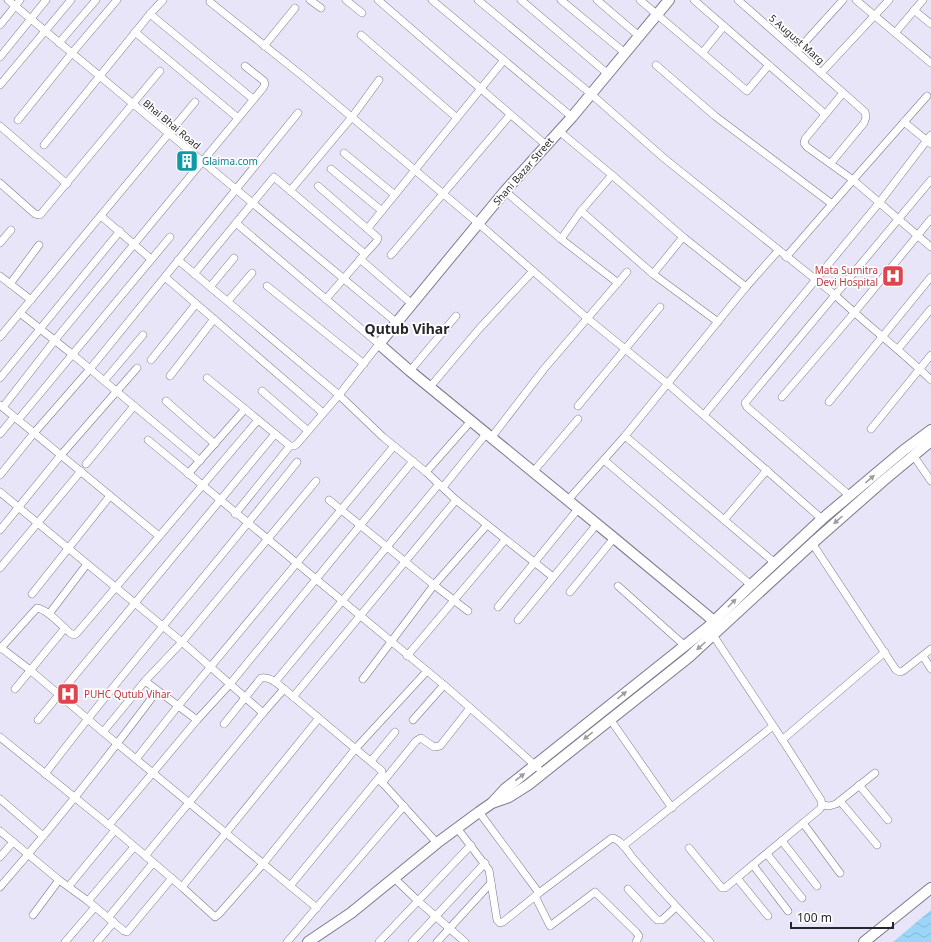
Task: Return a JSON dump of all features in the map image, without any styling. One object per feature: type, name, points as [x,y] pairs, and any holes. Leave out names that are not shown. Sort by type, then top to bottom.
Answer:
[{"type":"street","name":"Bhai Bhai Road","points":[[8,0],[397,323]]},
{"type":"street","points":[[0,25],[20,0]]},
{"type":"street","points":[[0,57],[46,0]]},
{"type":"street","points":[[0,85],[71,0]]},
{"type":"street","points":[[60,43],[96,0]]},
{"type":"street","points":[[18,120],[72,53],[118,0]]},
{"type":"street","points":[[44,144],[163,0]]},
{"type":"street","points":[[310,0],[321,8]]},
{"type":"street","points":[[346,0],[362,13]]},
{"type":"street","points":[[378,0],[546,145]]},
{"type":"street","points":[[432,0],[572,117]]},
{"type":"street","points":[[478,0],[591,94],[665,159],[816,280],[931,380]]},
{"type":"street","points":[[521,0],[608,74]]},
{"type":"street","points":[[561,0],[626,53]]},
{"type":"street","points":[[597,0],[639,36]]},
{"type":"street","points":[[640,0],[703,52],[747,91],[769,65]]},
{"type":"street","name":"Shani Bazar Street","points":[[379,344],[478,223],[572,117],[669,0]]},
{"type":"street","points":[[694,0],[825,114]]},
{"type":"street","name":"5 August Marg","points":[[738,0],[864,110],[866,119],[864,123],[831,164]]},
{"type":"street","points":[[797,51],[843,0]]},
{"type":"street","points":[[856,0],[931,63]]},
{"type":"street","points":[[821,73],[889,0]]},
{"type":"street","points":[[895,33],[923,0]]},
{"type":"street","points":[[210,2],[443,193],[587,318],[668,384],[822,519]]},
{"type":"street","points":[[264,46],[295,8]]},
{"type":"street","points":[[914,10],[931,24]]},
{"type":"street","points":[[150,14],[253,99]]},
{"type":"street","points":[[703,52],[724,26]]},
{"type":"street","points":[[135,32],[238,118]]},
{"type":"street","points":[[361,35],[457,118]]},
{"type":"street","points":[[368,228],[504,60]]},
{"type":"street","points":[[656,65],[715,116],[832,204]]},
{"type":"street","points":[[159,536],[1,406],[263,88],[265,84],[264,81],[245,66]]},
{"type":"street","points":[[0,183],[36,214],[40,215],[160,71]]},
{"type":"street","points":[[290,191],[352,117],[379,80]]},
{"type":"street","points":[[843,93],[805,139],[804,143],[807,147],[853,180],[931,247]]},
{"type":"street","points":[[786,257],[927,96]]},
{"type":"street","points":[[0,337],[194,102]]},
{"type":"street","points":[[0,475],[34,433],[90,370],[298,113]]},
{"type":"street","points":[[391,255],[510,115]]},
{"type":"street","points":[[704,415],[930,140],[904,122]]},
{"type":"street","points":[[0,126],[67,184]]},
{"type":"street","points":[[559,131],[683,237],[746,287]]},
{"type":"street","points":[[344,153],[395,195]]},
{"type":"street","points":[[331,169],[382,211]]},
{"type":"street","points":[[561,239],[581,211],[612,175]]},
{"type":"street","points":[[194,274],[274,177],[362,256],[412,304]]},
{"type":"street","points":[[850,496],[746,405],[746,402],[931,180]]},
{"type":"street","points":[[318,186],[376,235],[378,239],[326,299]]},
{"type":"street","points":[[505,191],[561,239],[618,284]]},
{"type":"street","points":[[581,211],[653,274],[718,322]]},
{"type":"street","points":[[101,216],[151,259]]},
{"type":"street","points":[[782,397],[854,313],[931,219]]},
{"type":"street","points":[[236,223],[410,371],[614,538],[711,628],[822,805]]},
{"type":"street","points":[[0,243],[11,230]]},
{"type":"street","points":[[0,378],[120,231]]},
{"type":"street","points":[[0,434],[72,354],[170,236]]},
{"type":"street","points":[[653,274],[683,237]]},
{"type":"street","points":[[10,284],[39,245]]},
{"type":"street","points":[[568,500],[625,436],[746,287],[778,251]]},
{"type":"street","points":[[210,287],[234,258]]},
{"type":"street","points":[[178,260],[339,395],[394,446],[426,472],[456,500],[553,577]]},
{"type":"street","points":[[430,387],[479,329],[533,271]]},
{"type":"street","points":[[274,682],[387,546],[489,436],[627,272]]},
{"type":"street","points":[[228,301],[252,273]]},
{"type":"street","points":[[0,276],[31,300]]},
{"type":"street","points":[[165,277],[323,413]]},
{"type":"street","points":[[829,402],[931,277]]},
{"type":"street","points":[[267,286],[364,364]]},
{"type":"street","points":[[151,360],[196,304]]},
{"type":"street","points":[[578,406],[660,307]]},
{"type":"street","points":[[898,350],[931,309]]},
{"type":"street","points":[[20,313],[55,340],[200,461]]},
{"type":"street","points":[[410,371],[456,316]]},
{"type":"street","points":[[170,376],[214,319]]},
{"type":"street","points":[[104,382],[143,335]]},
{"type":"street","points":[[235,514],[290,446],[297,444],[339,395],[379,344]]},
{"type":"street","points":[[871,429],[931,355]]},
{"type":"street","points":[[0,530],[61,455],[137,368]]},
{"type":"street","points":[[207,378],[290,446]]},
{"type":"street","points":[[262,391],[308,430]]},
{"type":"street","points":[[166,401],[215,444]]},
{"type":"street","points":[[86,464],[134,406]]},
{"type":"street","points":[[188,474],[245,409]]},
{"type":"street","points":[[533,472],[578,418]]},
{"type":"street","points":[[258,420],[74,635],[40,608],[34,610],[0,648],[30,670],[86,719],[317,908]]},
{"type":"street","points":[[426,472],[471,421]]},
{"type":"street","points":[[308,942],[351,913],[437,843],[480,812],[528,785],[689,657],[711,628],[751,584],[775,564],[822,519],[904,450],[931,430]]},
{"type":"street","points":[[38,720],[275,434]]},
{"type":"street","points":[[625,436],[775,564]]},
{"type":"street","points":[[148,440],[341,602],[444,685],[535,765],[542,774]]},
{"type":"street","points":[[492,804],[505,788],[684,645],[711,628],[931,440]]},
{"type":"street","points":[[136,759],[210,667],[394,446]]},
{"type":"street","points":[[913,455],[931,481]]},
{"type":"street","points":[[604,460],[751,584]]},
{"type":"street","points":[[69,886],[153,773],[197,720],[230,684],[413,461]]},
{"type":"street","points":[[45,774],[86,719],[248,524],[297,462]]},
{"type":"street","points":[[724,520],[767,470]]},
{"type":"street","points":[[0,568],[81,472]]},
{"type":"street","points":[[103,732],[145,682],[182,642],[316,481]]},
{"type":"street","points":[[0,492],[182,642],[263,713]]},
{"type":"street","points":[[32,594],[110,496]]},
{"type":"street","points":[[329,500],[468,611]]},
{"type":"street","points":[[293,697],[456,500]]},
{"type":"street","points":[[498,607],[578,509]]},
{"type":"street","points":[[518,620],[597,524]]},
{"type":"street","points":[[363,679],[434,585],[487,525]]},
{"type":"street","points":[[570,592],[614,538]]},
{"type":"street","points":[[407,656],[505,540]]},
{"type":"street","points":[[812,543],[896,670],[900,672],[905,670],[931,649]]},
{"type":"street","points":[[49,614],[87,564]]},
{"type":"street","points":[[618,586],[684,645]]},
{"type":"street","points":[[15,689],[65,628]]},
{"type":"street","points":[[782,740],[885,652]]},
{"type":"street","points":[[923,656],[931,669]]},
{"type":"street","points":[[0,737],[172,878],[212,916],[217,916],[263,864],[356,748],[427,671]]},
{"type":"street","points":[[224,724],[262,678],[265,677],[284,689],[371,761],[382,772],[380,781]]},
{"type":"street","points":[[145,682],[197,720]]},
{"type":"street","points":[[413,720],[444,685]]},
{"type":"street","points":[[145,856],[284,689]]},
{"type":"street","points":[[0,887],[29,855],[157,691]]},
{"type":"street","points":[[290,886],[416,741],[420,738],[434,747],[440,746],[470,708]]},
{"type":"street","points":[[182,887],[319,718]]},
{"type":"street","points":[[610,719],[672,808]]},
{"type":"street","points":[[623,846],[773,726]]},
{"type":"street","points":[[371,761],[395,732]]},
{"type":"street","points":[[822,805],[832,806],[875,773]]},
{"type":"street","points":[[380,781],[437,843]]},
{"type":"street","points":[[859,785],[888,820]]},
{"type":"street","points":[[0,799],[43,836]]},
{"type":"street","points":[[840,801],[876,845]]},
{"type":"street","points":[[689,848],[722,888],[725,888],[820,809],[822,805]]},
{"type":"street","points":[[287,942],[404,806]]},
{"type":"street","points":[[480,812],[537,895],[550,926],[595,892],[636,932],[639,936],[636,942]]},
{"type":"street","points":[[803,823],[840,873]]},
{"type":"street","points":[[458,828],[489,870],[497,920],[500,923],[612,838],[618,840],[676,907],[710,942]]},
{"type":"street","points":[[0,831],[59,880],[69,886],[126,932],[129,931],[172,878]]},
{"type":"street","points":[[782,841],[817,886]]},
{"type":"street","points":[[0,857],[13,842]]},
{"type":"street","points":[[379,942],[471,845]]},
{"type":"street","points":[[88,901],[134,847]]},
{"type":"street","points":[[767,854],[802,898]]},
{"type":"street","points":[[97,942],[153,862]]},
{"type":"street","points":[[412,942],[485,863]]},
{"type":"street","points":[[753,865],[788,912]]},
{"type":"street","points":[[394,878],[465,942]]},
{"type":"street","points":[[738,878],[768,916]]},
{"type":"street","points":[[33,915],[59,880]]},
{"type":"street","points":[[437,942],[491,883]]},
{"type":"street","points":[[864,942],[931,888]]},
{"type":"street","points":[[628,889],[657,920],[662,920],[676,907]]},
{"type":"street","points":[[65,942],[95,907]]},
{"type":"water","points":[[931,910],[931,942],[893,942]]},
{"type":"place","name":"Glaima.com","points":[[187,161]]},
{"type":"place","name":"Mata Sumitra Devi Hospital","points":[[893,276]]},
{"type":"place","name":"PUHC Qutub Vihar","points":[[68,694]]},
{"type":"district","name":"Qutub Vihar","points":[[407,329]]}]
